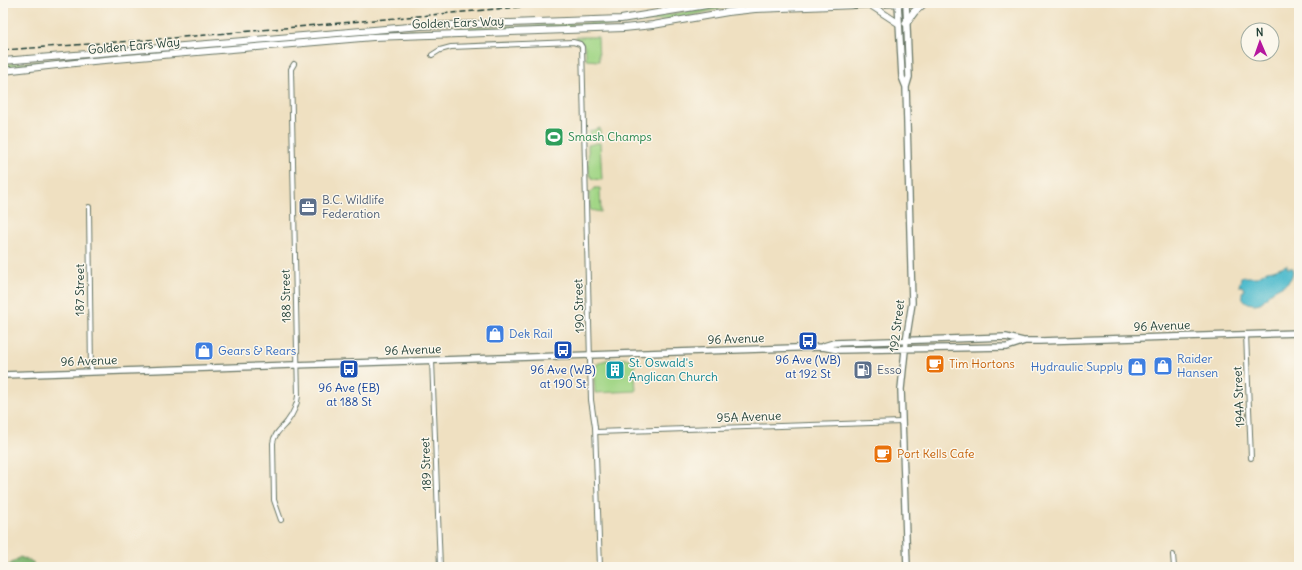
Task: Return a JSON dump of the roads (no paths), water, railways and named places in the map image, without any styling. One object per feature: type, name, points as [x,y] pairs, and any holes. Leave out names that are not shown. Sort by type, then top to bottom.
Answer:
[{"type":"highway","name":"Golden Ears Way","points":[[906,3],[913,3]]},
{"type":"highway","points":[[906,23],[914,12],[924,3]]},
{"type":"main road","name":"Golden Ears Way","points":[[3,61],[413,27],[621,19],[719,3]]},
{"type":"main road","name":"Golden Ears Way","points":[[3,71],[93,61],[373,37],[624,28],[755,9],[872,6],[906,3]]},
{"type":"main road","name":"192 Street","points":[[906,3],[909,77],[906,88],[912,303],[901,389],[907,567]]},
{"type":"main road","name":"192 Street","points":[[898,4],[902,77],[906,88]]},
{"type":"main road","points":[[872,6],[898,23]]},
{"type":"main road","name":"96 Avenue","points":[[823,347],[834,343],[1006,337],[1025,341],[1299,333]]},
{"type":"main road","name":"96 Avenue","points":[[3,375],[823,347],[838,350],[1007,347],[1025,341]]},
{"type":"street","name":"190 Street","points":[[432,55],[440,50],[451,47],[573,42],[580,44],[583,64],[591,400],[596,432],[600,567]]},
{"type":"street","name":"188 Street","points":[[281,520],[274,500],[273,442],[274,437],[287,422],[296,407],[298,396],[290,69],[294,64]]},
{"type":"street","name":"187 Street","points":[[89,207],[91,372]]},
{"type":"street","name":"194A Street","points":[[1246,334],[1251,458]]},
{"type":"street","name":"189 Street","points":[[432,360],[440,567]]},
{"type":"street","name":"95A Avenue","points":[[596,432],[902,422]]},
{"type":"street","points":[[1173,555],[1174,567]]},
{"type":"water","points":[[1287,265],[1287,268],[1293,268],[1293,274],[1289,281],[1271,292],[1260,303],[1253,304],[1245,301],[1242,295],[1242,292],[1244,291],[1243,287],[1239,286],[1241,278],[1257,277],[1267,271]]},
{"type":"railway","points":[[3,50],[161,39],[564,3]]},
{"type":"place","name":"Smash Champs","points":[[554,137]]},
{"type":"place","name":"B.C. Wildlife Federation","points":[[308,207]]},
{"type":"place","name":"Dek Rail","points":[[495,334]]},
{"type":"place","name":"96 Ave (WB) at 192 St","points":[[808,341]]},
{"type":"place","name":"96 Ave (WB) at 190 St","points":[[563,350]]},
{"type":"place","name":"Gears & Rears","points":[[204,351]]},
{"type":"place","name":"Tim Hortons","points":[[935,364]]},
{"type":"place","name":"Raider Hansen","points":[[1163,366]]},
{"type":"place","name":"Hydraulic Supply","points":[[1137,367]]},
{"type":"place","name":"96 Ave (EB) at 188 St","points":[[349,369]]},
{"type":"place","name":"St. Oswald's Anglican Church","points":[[615,370]]},
{"type":"place","name":"Esso","points":[[863,370]]},
{"type":"place","name":"Port Kells Cafe","points":[[883,454]]}]
